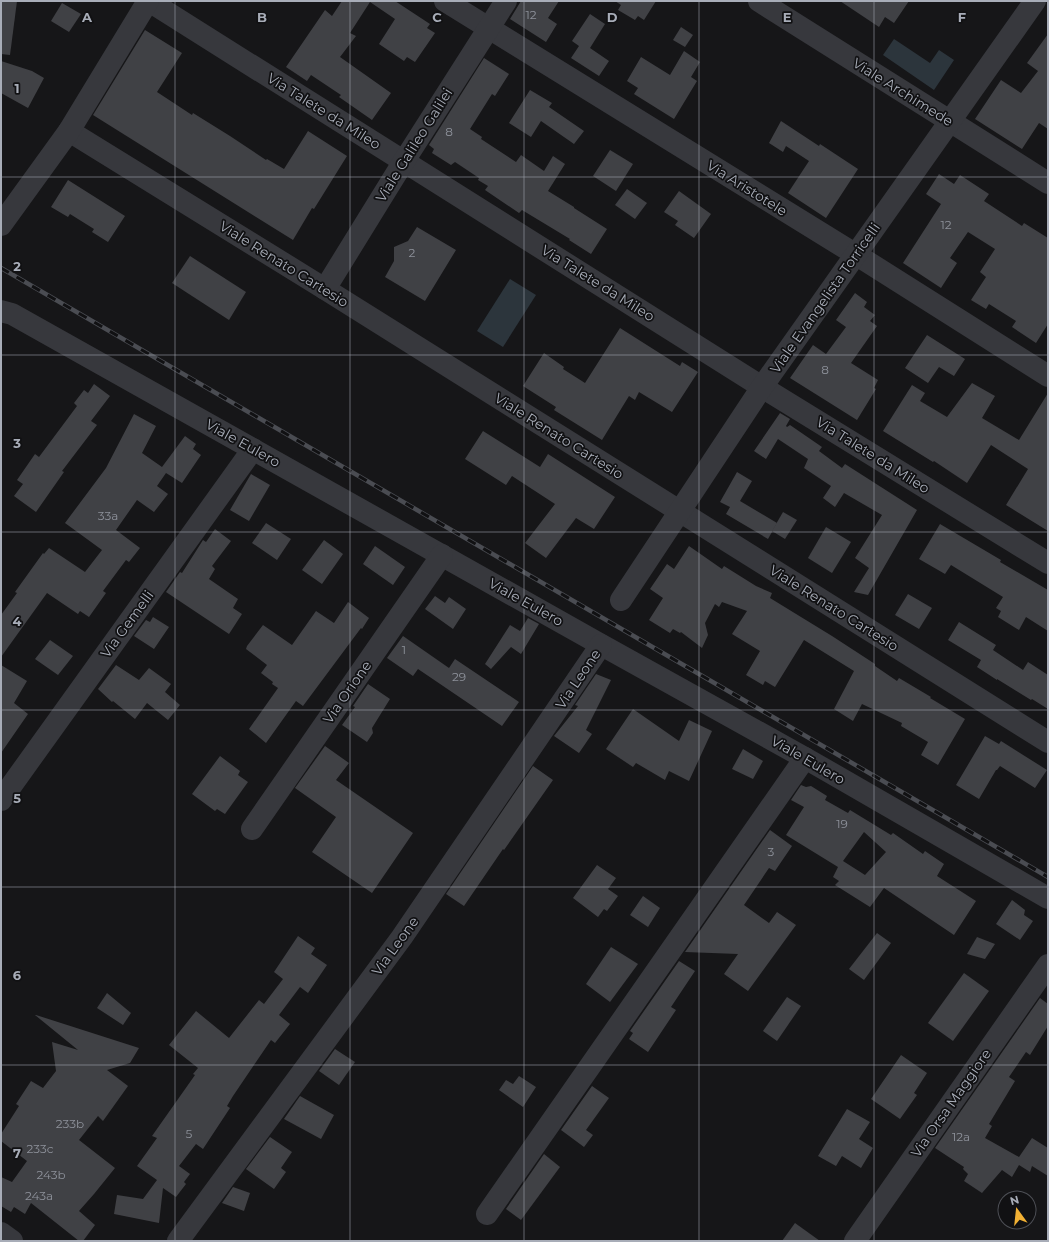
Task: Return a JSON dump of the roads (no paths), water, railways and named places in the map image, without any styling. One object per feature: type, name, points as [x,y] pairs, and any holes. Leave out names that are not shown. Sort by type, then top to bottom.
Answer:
[{"type":"street","points":[[1,225],[69,131],[149,1]]},
{"type":"street","name":"Via Talete da Mileo","points":[[149,1],[762,386],[1048,563]]},
{"type":"street","name":"Via Aristotele","points":[[445,1],[855,254],[1048,376]]},
{"type":"street","name":"Viale Galileo Galilei","points":[[325,289],[488,27],[506,1]]},
{"type":"street","name":"Viale Archimede","points":[[759,1],[1048,183]]},
{"type":"street","name":"Viale Evangelista Torricelli","points":[[621,600],[762,386],[1035,1]]},
{"type":"street","name":"Viale Renato Cartesio","points":[[69,131],[325,289],[1048,742]]},
{"type":"street","name":"Viale Eulero","points":[[1,311],[12,314],[805,758],[1048,898]]},
{"type":"street","name":"Via Gemelli","points":[[1,800],[253,449]]},
{"type":"street","name":"Via Orione","points":[[252,829],[442,555]]},
{"type":"street","name":"Via Leone","points":[[178,1241],[402,937],[601,645]]},
{"type":"street","points":[[487,1214],[805,758]]},
{"type":"street","name":"Via Orsa Maggiore","points":[[855,1241],[1048,965]]},
{"type":"street","points":[[1,1233],[12,1241]]},
{"type":"railway","points":[[1,268],[1048,877]]}]
